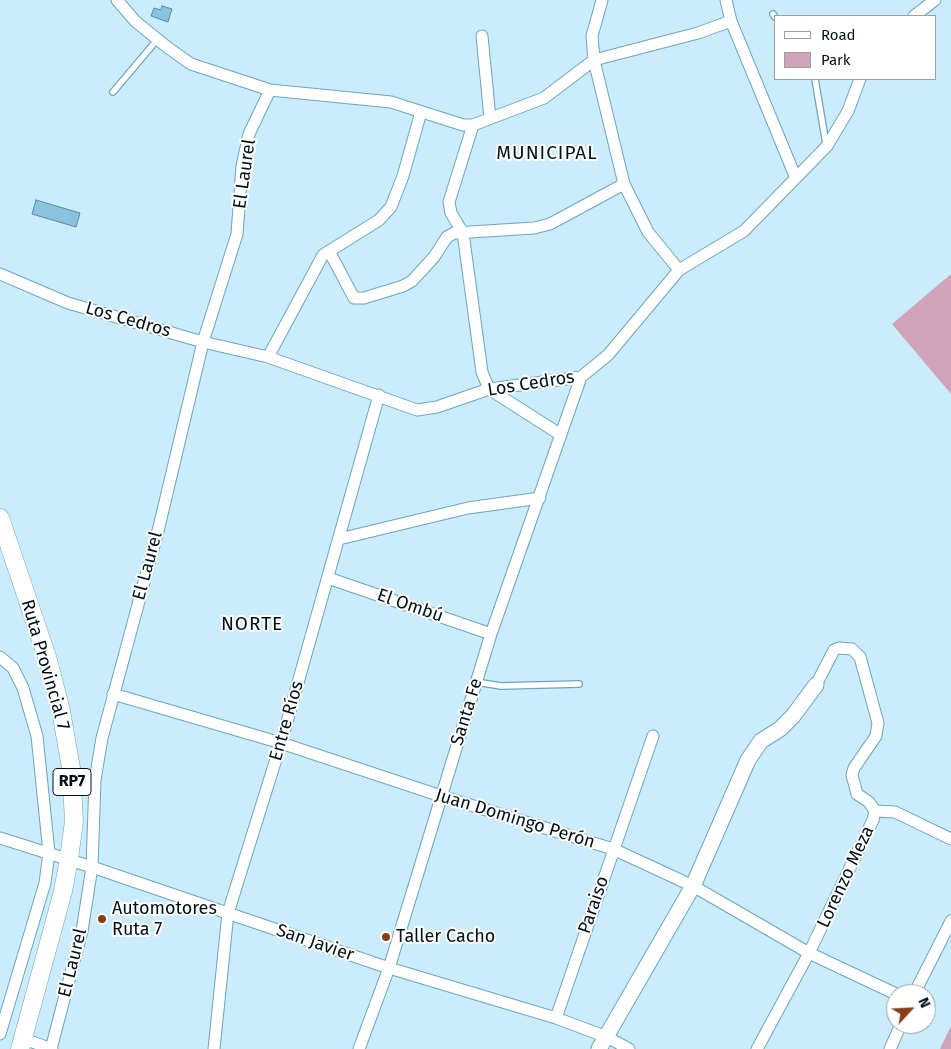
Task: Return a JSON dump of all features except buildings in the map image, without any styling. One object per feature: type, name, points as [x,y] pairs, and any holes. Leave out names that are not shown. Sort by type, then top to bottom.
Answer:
[{"type":"main road","name":"Ruta Provincial 7","points":[[0,518],[48,660],[61,710],[71,768],[74,821],[69,859],[22,1044]]},
{"type":"main road","points":[[603,1043],[693,886],[748,760],[761,741],[780,729],[793,716],[816,685]]},
{"type":"street","points":[[116,0],[135,21],[191,64],[270,90],[391,102],[463,125],[473,125],[544,98],[594,60],[698,33],[731,21]]},
{"type":"street","points":[[602,0],[592,36],[594,60],[624,184],[648,232],[679,270]]},
{"type":"street","points":[[726,0],[731,21],[795,176]]},
{"type":"street","points":[[915,15],[935,0]]},
{"type":"street","points":[[482,36],[490,118]]},
{"type":"street","name":"Los Cedros","points":[[0,274],[68,303],[203,342],[268,357],[417,410],[437,407],[489,389],[581,377],[608,355],[679,270],[744,231],[826,146],[848,111],[860,80]]},
{"type":"street","name":"El Laurel","points":[[51,1049],[82,931],[92,867],[95,780],[102,738],[159,526],[203,342],[237,234],[242,166],[249,134],[270,90]]},
{"type":"street","points":[[268,357],[312,271],[323,255],[379,220],[391,207],[403,176],[421,112]]},
{"type":"street","points":[[473,125],[450,202],[452,213],[463,233],[482,372],[489,389],[561,435]]},
{"type":"street","points":[[329,251],[354,298],[364,298],[404,286],[412,281],[434,257],[447,237],[454,233],[534,228],[550,224],[624,184]]},
{"type":"street","name":"Santa Fe","points":[[359,1049],[389,968],[491,634],[581,377]]},
{"type":"street","name":"Entre Ríos","points":[[214,1049],[228,913],[281,743],[379,395]]},
{"type":"street","points":[[339,539],[468,508],[540,498]]},
{"type":"street","name":"El Ombú","points":[[328,578],[491,634]]},
{"type":"street","name":"Lorenzo Meza","points":[[757,1049],[809,954],[873,820],[875,811],[870,802],[858,794],[852,775],[854,768],[876,736],[878,723],[875,706],[860,657],[852,649],[839,648],[834,650],[816,685]]},
{"type":"street","points":[[0,1034],[44,883],[49,854],[37,736],[23,688],[13,668],[1,658]]},
{"type":"street","name":"Juan Domingo Perón","points":[[113,694],[281,743],[441,796],[613,849],[693,886],[809,954],[886,989]]},
{"type":"street","name":"Paraiso","points":[[556,1018],[653,736]]},
{"type":"street","points":[[875,811],[895,812],[951,838]]},
{"type":"street","name":"San Javier","points":[[0,838],[69,859],[389,968],[556,1018],[603,1043],[629,1049]]},
{"type":"street","points":[[919,984],[951,921]]},
{"type":"street","points":[[890,1049],[897,1034]]},
{"type":"street","points":[[22,1044],[51,1049]]},
{"type":"lane","points":[[113,92],[158,40]]},
{"type":"lane","points":[[815,80],[826,146]]},
{"type":"lane","points":[[476,682],[501,686],[579,684]]},
{"type":"green space","points":[[951,274],[951,394],[892,324]]},
{"type":"green space","points":[[951,1026],[951,1049],[940,1049]]},
{"type":"place","name":"Automotores Ruta 7","points":[[102,919]]},
{"type":"place","name":"Taller Cacho","points":[[386,937]]},
{"type":"district","name":"MUNICIPAL","points":[[547,154]]},
{"type":"district","name":"NORTE","points":[[252,625]]}]
